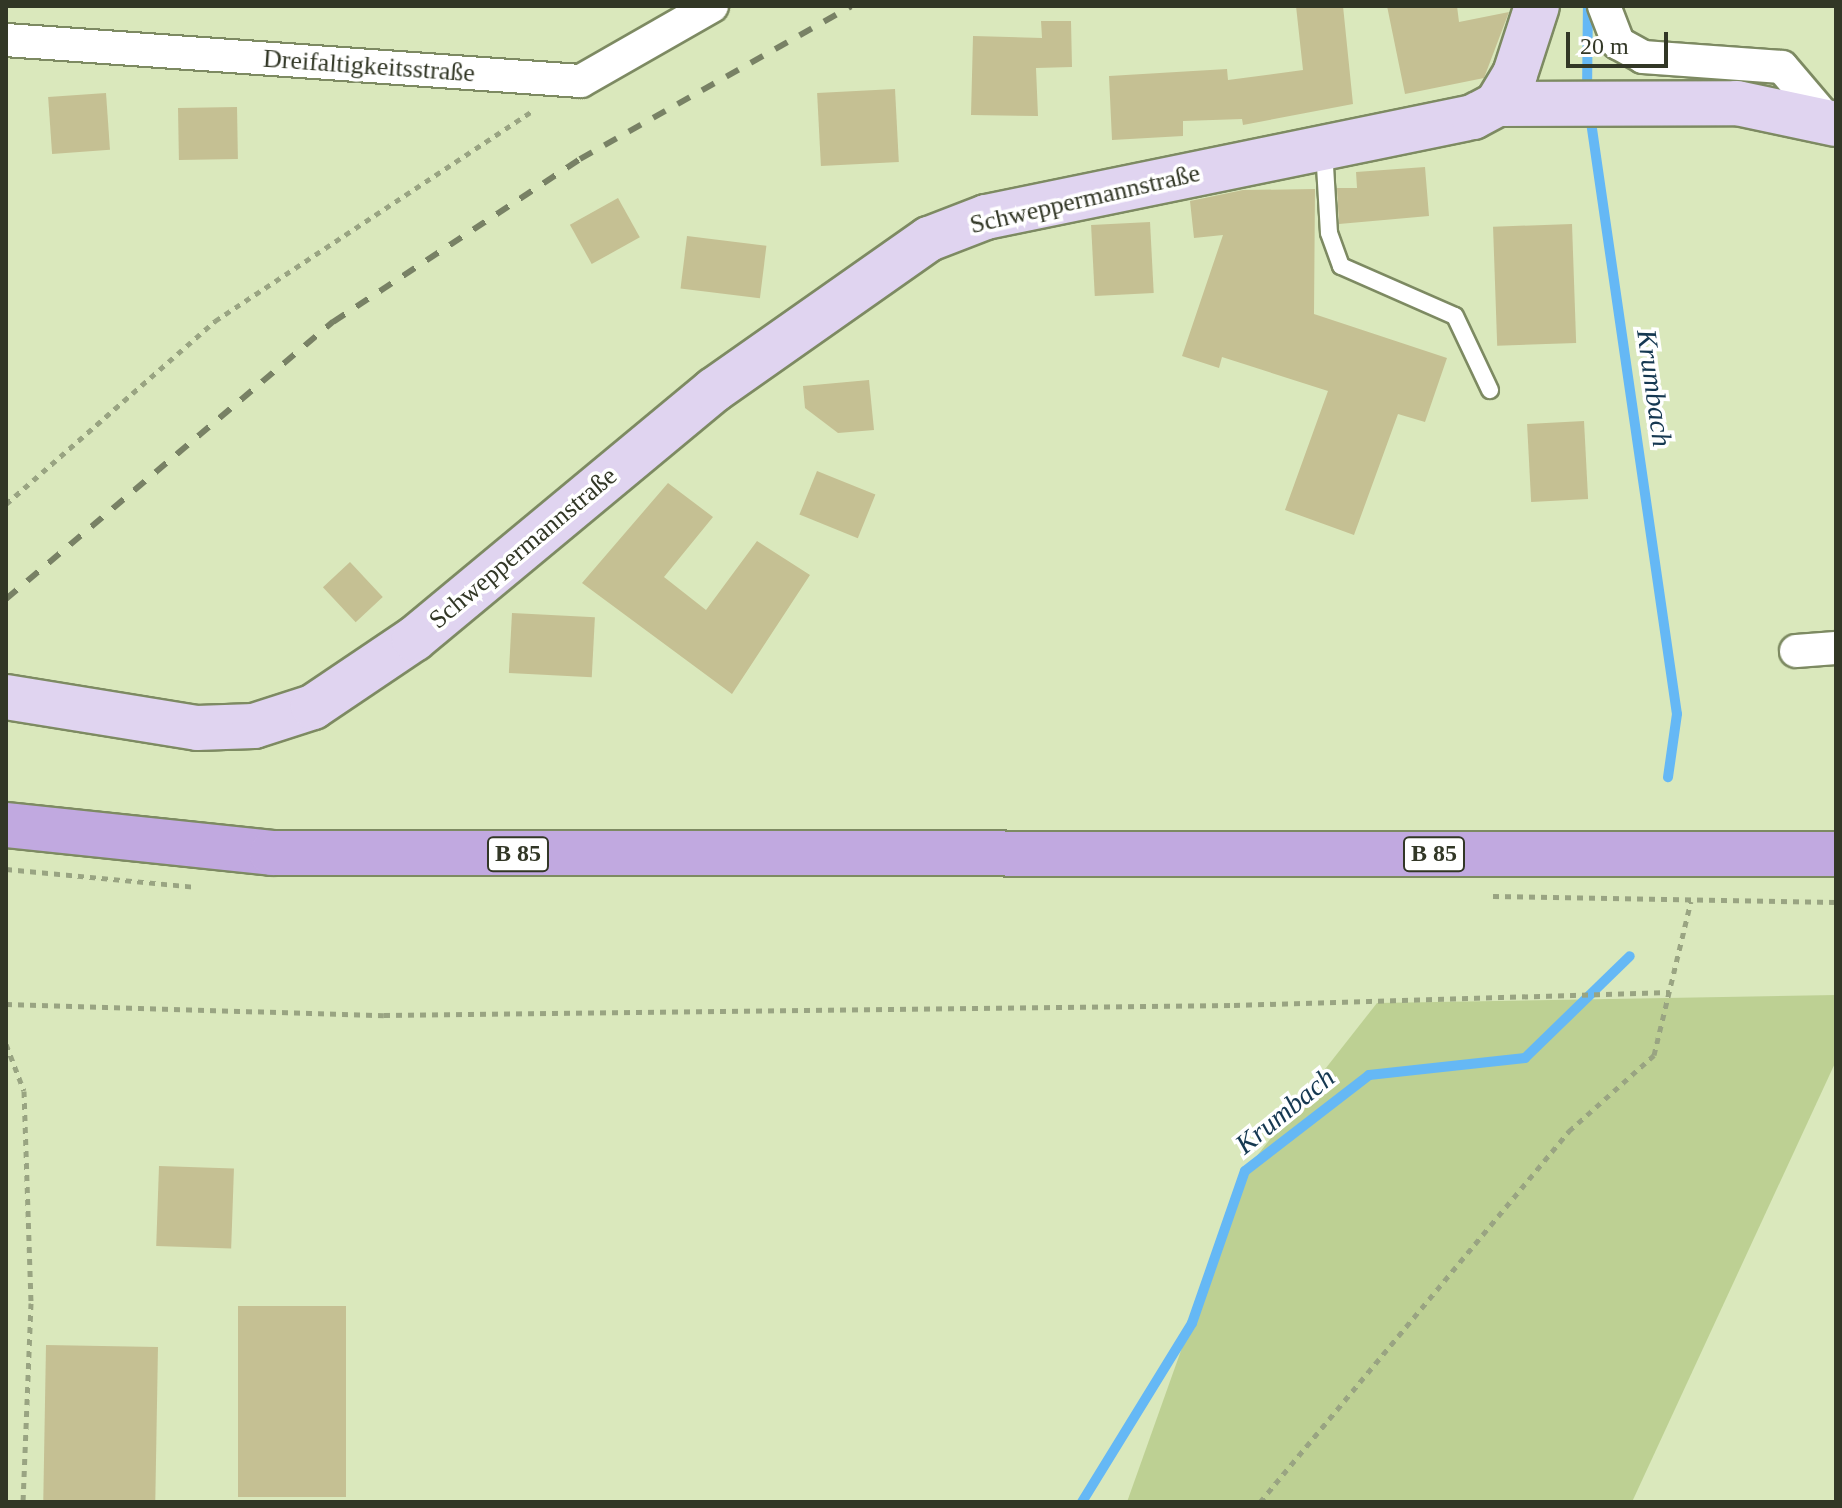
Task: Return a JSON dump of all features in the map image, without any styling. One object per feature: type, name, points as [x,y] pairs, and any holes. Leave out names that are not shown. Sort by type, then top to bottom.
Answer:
[{"type":"main road","name":"B 85","points":[[6,825],[272,853],[1836,854]]},
{"type":"street","points":[[581,81],[712,6]]},
{"type":"street","points":[[1497,104],[1515,74],[1537,6]]},
{"type":"street","points":[[1604,6],[1618,43],[1643,57],[1782,67],[1832,122]]},
{"type":"street","name":"Dreifaltigkeitsstraße","points":[[6,40],[581,81]]},
{"type":"street","name":"Schweppermannstraße","points":[[6,697],[197,728],[254,726],[313,707],[414,639],[714,390],[929,239],[986,217],[1473,117],[1497,104],[1549,108],[1635,102],[1737,103],[1832,122]]},
{"type":"street","points":[[1796,651],[1836,648]]},
{"type":"lane","points":[[1324,148],[1329,233],[1341,266],[1455,316],[1490,390]]},
{"type":"path","points":[[6,504],[215,321],[581,81]]},
{"type":"path","points":[[1260,1502],[1569,1131],[1654,1055],[1691,901]]},
{"type":"path","points":[[6,1004],[384,1015],[1670,992]]},
{"type":"path","points":[[6,1044],[15,1056],[25,1106],[31,1303],[23,1502]]},
{"type":"green space","points":[[1836,995],[1836,1061],[1632,1502],[1127,1502],[1245,1171],[1377,1003]]},
{"type":"building","points":[[1296,6],[1343,6],[1353,104],[1243,125],[1242,119],[1183,121],[1183,136],[1112,140],[1109,76],[1227,69],[1228,80],[1303,70]]},
{"type":"building","points":[[1387,6],[1457,6],[1459,22],[1509,12],[1484,78],[1405,94]]},
{"type":"building","points":[[1041,21],[1071,21],[1072,67],[1036,68],[1038,116],[971,115],[973,36],[1042,38]]},
{"type":"building","points":[[895,89],[899,162],[821,166],[817,93]]},
{"type":"building","points":[[106,93],[110,150],[52,154],[48,97]]},
{"type":"building","points":[[237,107],[238,159],[179,160],[178,108]]},
{"type":"building","points":[[1425,167],[1429,216],[1339,224],[1337,188],[1357,188],[1356,172]]},
{"type":"building","points":[[1315,189],[1314,314],[1447,358],[1425,422],[1398,414],[1354,535],[1285,510],[1328,391],[1222,357],[1219,368],[1182,356],[1223,235],[1194,238],[1190,201],[1243,190]]},
{"type":"building","points":[[618,198],[640,237],[592,264],[570,225]]},
{"type":"building","points":[[1150,222],[1154,293],[1095,296],[1091,225]]},
{"type":"building","points":[[1572,224],[1576,343],[1497,346],[1493,227]]},
{"type":"building","points":[[687,236],[766,246],[760,298],[681,289]]},
{"type":"building","points":[[869,380],[874,430],[838,433],[805,408],[803,386]]},
{"type":"building","points":[[1584,421],[1588,499],[1531,502],[1527,424]]},
{"type":"building","points":[[817,471],[875,495],[858,538],[799,515]]},
{"type":"building","points":[[668,483],[713,517],[664,577],[706,610],[757,541],[810,575],[732,694],[582,583]]},
{"type":"building","points":[[350,562],[383,597],[356,622],[323,587]]},
{"type":"building","points":[[512,613],[595,617],[592,677],[509,673]]},
{"type":"building","points":[[159,1166],[234,1169],[231,1249],[156,1246]]},
{"type":"building","points":[[238,1306],[346,1306],[346,1497],[238,1497]]},
{"type":"building","points":[[46,1345],[158,1347],[155,1502],[43,1502]]},
{"type":"waterway","name":"Krumbach","points":[[1587,95],[1588,6]]},
{"type":"waterway","name":"Krumbach","points":[[1590,115],[1677,714],[1668,777]]},
{"type":"waterway","name":"Krumbach","points":[[1082,1502],[1192,1323],[1245,1171],[1369,1075],[1525,1058],[1630,956]]},
{"type":"railway","points":[[6,599],[333,322],[580,159],[851,6]]}]
